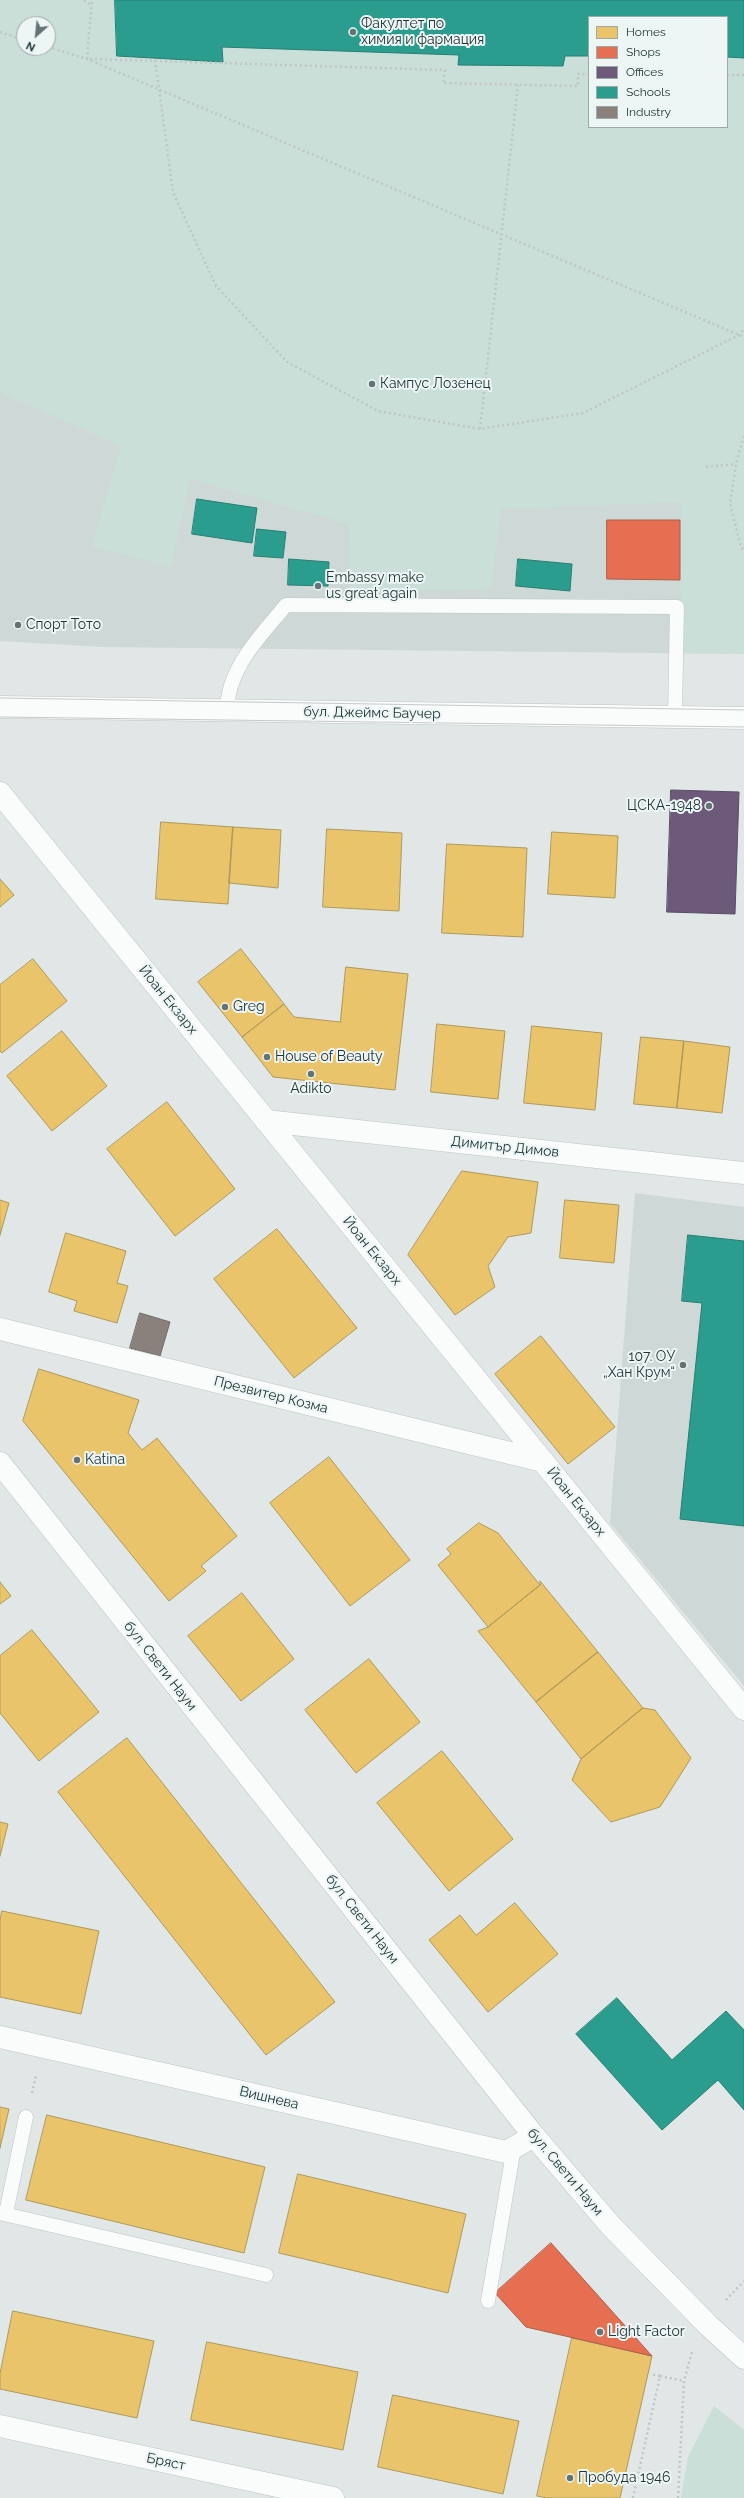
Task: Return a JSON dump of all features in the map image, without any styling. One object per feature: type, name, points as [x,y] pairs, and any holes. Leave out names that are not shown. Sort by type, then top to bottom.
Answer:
[{"type":"street","name":"бул. Джеймс Баучер","points":[[0,707],[744,718]]},
{"type":"street","name":"Йоан Екзарх","points":[[0,793],[744,1709]]},
{"type":"street","name":"Димитър Димов","points":[[266,1121],[744,1173]]},
{"type":"street","name":"Презвитер Козма","points":[[0,1329],[543,1461]]},
{"type":"street","name":"бул. Свети Наум","points":[[0,1463],[534,2136],[611,2226],[709,2326],[744,2358]]},
{"type":"street","name":"Вишнева","points":[[0,2037],[506,2152],[534,2136]]},
{"type":"street","name":"Бряст","points":[[0,2426],[333,2498]]},
{"type":"lane","points":[[227,711],[227,702],[242,658],[286,605],[677,607],[674,717]]},
{"type":"lane","points":[[26,2117],[3,2213],[266,2275]]},
{"type":"lane","points":[[488,2301],[514,2147]]},
{"type":"path","points":[[84,0],[91,5]]},
{"type":"path","points":[[87,59],[92,0]]},
{"type":"path","points":[[0,32],[16,37]]},
{"type":"path","points":[[56,49],[87,59],[159,89],[744,337]]},
{"type":"path","points":[[87,59],[445,70],[443,83],[518,86],[578,86],[578,74],[588,74]]},
{"type":"path","points":[[155,60],[173,192],[216,286],[286,362],[378,411],[480,429],[583,414],[739,335],[744,329]]},
{"type":"path","points":[[728,74],[744,75]]},
{"type":"path","points":[[480,429],[518,86]]},
{"type":"path","points":[[744,436],[736,464],[730,503],[741,547],[744,550]]},
{"type":"path","points":[[706,467],[736,464]]},
{"type":"path","points":[[26,2117],[42,2047]]},
{"type":"path","points":[[723,2303],[744,2281]]},
{"type":"path","points":[[678,2498],[684,2381],[689,2358]]},
{"type":"path","points":[[650,2374],[684,2381]]},
{"type":"path","points":[[633,2498],[660,2376]]},
{"type":"shaded area","name":"Кампус Лозенец","points":[[0,0],[744,0],[744,654],[104,647],[0,641]]},
{"type":"shaded area","name":"107. ОУ „Хан Крум“","points":[[635,1193],[744,1207],[744,1686],[610,1523]]},
{"type":"green space","name":"Кампус Лозенец","points":[[0,0],[115,0],[117,56],[223,62],[222,47],[459,55],[458,64],[562,66],[565,56],[588,56],[588,128],[728,128],[728,57],[744,58],[744,654],[683,653],[680,580],[682,502],[501,509],[491,589],[350,591],[349,524],[190,479],[171,567],[92,546],[121,446],[0,392]]},
{"type":"green space","points":[[714,2406],[744,2430],[744,2498],[681,2498],[688,2457]]},
{"type":"building: Homes","points":[[161,822],[233,827],[228,904],[156,899]]},
{"type":"building: Homes","points":[[233,827],[281,830],[278,888],[229,883]]},
{"type":"building: Homes","points":[[327,829],[402,833],[399,911],[323,907]]},
{"type":"building: Homes","points":[[552,832],[618,836],[615,898],[548,894]]},
{"type":"building: Homes","points":[[447,844],[527,848],[523,937],[442,933]]},
{"type":"building: Homes","points":[[0,879],[14,895],[0,907]]},
{"type":"building: Homes","points":[[241,949],[284,1004],[242,1037],[198,982]]},
{"type":"building: Homes","points":[[33,959],[67,1001],[2,1053],[0,1051],[0,985]]},
{"type":"building: Homes","points":[[346,967],[408,974],[395,1090],[273,1077],[242,1037],[284,1004],[294,1017],[340,1022]]},
{"type":"building: Homes","points":[[437,1024],[505,1031],[498,1099],[431,1092]]},
{"type":"building: Homes","points":[[532,1026],[602,1033],[595,1110],[524,1103]]},
{"type":"building: Homes","points":[[62,1031],[107,1086],[52,1131],[7,1076]]},
{"type":"building: Homes","points":[[641,1037],[684,1041],[677,1108],[634,1104]]},
{"type":"building: Homes","points":[[684,1041],[730,1047],[722,1113],[677,1108]]},
{"type":"building: Homes","points":[[167,1102],[235,1189],[175,1236],[107,1149]]},
{"type":"building: Homes","points":[[462,1171],[538,1182],[531,1233],[508,1237],[488,1266],[495,1287],[455,1315],[408,1255]]},
{"type":"building: Homes","points":[[0,1200],[9,1203],[0,1235]]},
{"type":"building: Homes","points":[[565,1200],[619,1205],[614,1263],[560,1258]]},
{"type":"building: Homes","points":[[277,1229],[357,1328],[294,1378],[214,1279]]},
{"type":"building: Homes","points":[[66,1233],[126,1251],[117,1283],[128,1286],[117,1323],[74,1311],[77,1301],[49,1292]]},
{"type":"building: Homes","points":[[541,1336],[615,1427],[568,1464],[495,1374]]},
{"type":"building: Homes","points":[[39,1369],[139,1400],[128,1433],[142,1450],[157,1438],[237,1536],[201,1566],[206,1571],[169,1601],[23,1421]]},
{"type":"building: Homes","points":[[329,1457],[410,1560],[350,1606],[270,1503]]},
{"type":"building: Homes","points":[[479,1523],[498,1533],[540,1585],[488,1627],[438,1565],[451,1554],[447,1549]]},
{"type":"building: Homes","points":[[540,1581],[598,1652],[536,1702],[478,1631],[488,1627],[540,1585]]},
{"type":"building: Homes","points":[[0,1582],[11,1596],[0,1604]]},
{"type":"building: Homes","points":[[242,1593],[294,1659],[241,1701],[188,1636]]},
{"type":"building: Homes","points":[[32,1630],[99,1712],[39,1761],[0,1713],[0,1656]]},
{"type":"building: Homes","points":[[598,1652],[643,1708],[581,1759],[536,1702]]},
{"type":"building: Homes","points":[[369,1659],[420,1722],[356,1773],[305,1710]]},
{"type":"building: Homes","points":[[643,1708],[655,1710],[691,1758],[660,1807],[611,1822],[572,1780],[581,1759]]},
{"type":"building: Homes","points":[[127,1738],[335,2002],[266,2055],[58,1792]]},
{"type":"building: Homes","points":[[442,1751],[513,1839],[449,1891],[377,1803]]},
{"type":"building: Homes","points":[[0,1822],[8,1824],[0,1856]]},
{"type":"building: Homes","points":[[515,1903],[558,1954],[488,2012],[429,1940],[460,1915],[476,1935]]},
{"type":"building: Homes","points":[[2,1911],[99,1931],[81,2014],[0,1997],[0,1921]]},
{"type":"building: Homes","points":[[0,2107],[9,2109],[0,2148]]},
{"type":"building: Homes","points":[[47,2115],[265,2167],[244,2253],[26,2200]]},
{"type":"building: Homes","points":[[298,2174],[466,2214],[448,2293],[279,2253]]},
{"type":"building: Homes","points":[[13,2311],[154,2341],[137,2418],[0,2389],[0,2374]]},
{"type":"building: Homes","points":[[572,2338],[652,2356],[620,2498],[547,2498],[537,2496]]},
{"type":"building: Homes","points":[[207,2342],[358,2372],[343,2450],[191,2420]]},
{"type":"building: Homes","points":[[393,2395],[519,2421],[503,2494],[378,2467]]},
{"type":"building: Shops","points":[[607,520],[680,520],[680,580],[607,579]]},
{"type":"building: Shops","points":[[551,2243],[652,2356],[526,2327],[495,2293]]},
{"type":"building: Offices","points":[[671,790],[739,792],[735,914],[667,912]]},
{"type":"building: Schools","name":"Факултет по химия и фармация","points":[[115,0],[744,0],[744,58],[728,57],[728,16],[588,16],[588,56],[565,56],[563,66],[458,65],[459,55],[222,47],[223,62],[117,56]]},
{"type":"building: Schools","points":[[197,499],[257,508],[252,543],[192,534]]},
{"type":"building: Schools","points":[[257,529],[286,532],[283,558],[254,556]]},
{"type":"building: Schools","points":[[289,559],[329,562],[328,586],[288,585]]},
{"type":"building: Schools","points":[[518,559],[572,564],[570,591],[516,586]]},
{"type":"building: Schools","points":[[688,1235],[744,1241],[744,1526],[680,1519],[702,1303],[682,1301]]},
{"type":"building: Schools","points":[[617,1998],[672,2060],[726,2011],[744,2030],[744,2110],[718,2080],[662,2130],[576,2034]]},
{"type":"building: Industry","points":[[140,1313],[170,1322],[160,1356],[130,1348]]},
{"type":"tram line","points":[[0,698],[744,710]]},
{"type":"tram line","points":[[0,717],[744,727]]},
{"type":"place","name":"Факултет по химия и фармация","points":[[353,32]]},
{"type":"place","name":"Кампус Лозенец","points":[[372,384]]},
{"type":"place","name":"Embassy make us great again","points":[[318,586]]},
{"type":"place","name":"Спорт Тото","points":[[18,625]]},
{"type":"place","name":"ЦСКА-1948","points":[[709,806]]},
{"type":"place","name":"Greg","points":[[225,1007]]},
{"type":"place","name":"House of Beauty","points":[[267,1057]]},
{"type":"place","name":"Adikto","points":[[311,1074]]},
{"type":"place","name":"107. ОУ „Хан Крум“","points":[[683,1365]]},
{"type":"place","name":"Katina","points":[[77,1460]]},
{"type":"place","name":"Light Factor","points":[[600,2332]]},
{"type":"place","name":"Пробуда 1946","points":[[570,2478]]}]
